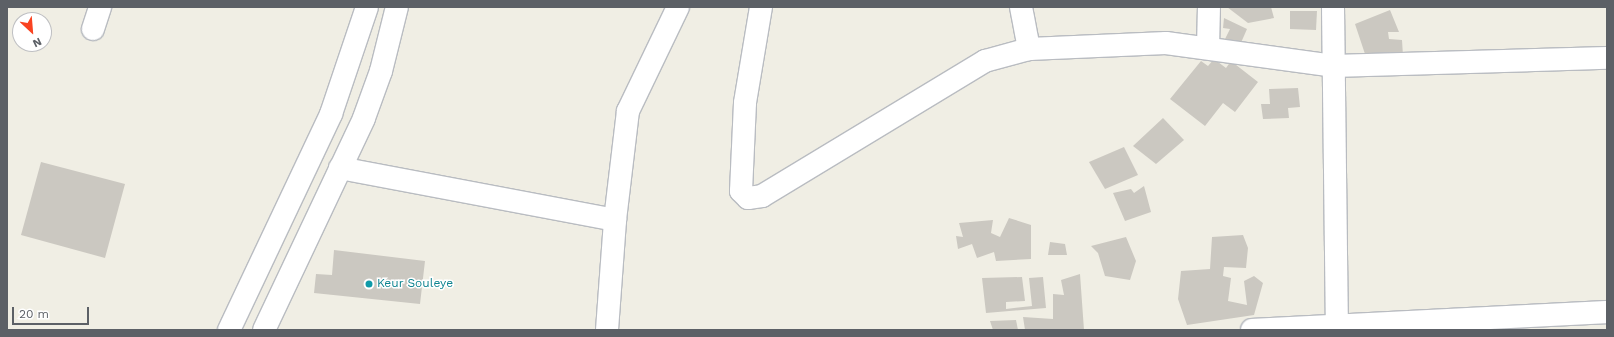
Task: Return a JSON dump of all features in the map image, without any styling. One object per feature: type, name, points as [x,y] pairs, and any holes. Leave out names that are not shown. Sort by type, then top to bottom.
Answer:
[{"type":"street","points":[[93,29],[100,7]]},
{"type":"street","points":[[229,330],[331,114],[367,7]]},
{"type":"street","points":[[264,330],[372,98],[398,7]]},
{"type":"street","points":[[607,330],[615,220],[628,111],[678,7]]},
{"type":"street","points":[[761,7],[745,103],[741,190],[748,198],[762,196],[985,61],[1029,50],[1166,43],[1208,46],[1333,66],[1607,58]]},
{"type":"street","points":[[1021,7],[1029,50]]},
{"type":"street","points":[[1208,46],[1210,7]]},
{"type":"street","points":[[1333,7],[1337,329]]},
{"type":"street","points":[[340,168],[615,220]]},
{"type":"street","points":[[1252,330],[1337,329],[1607,312]]},
{"type":"building","points":[[1227,7],[1271,7],[1274,18],[1248,23]]},
{"type":"building","points":[[1390,10],[1399,32],[1388,32],[1389,39],[1402,40],[1403,56],[1367,60],[1355,24]]},
{"type":"building","points":[[1290,11],[1317,11],[1316,30],[1290,29]]},
{"type":"building","points":[[1224,18],[1247,29],[1240,45],[1224,41],[1230,29],[1223,28]]},
{"type":"building","points":[[1214,59],[1226,68],[1231,61],[1258,82],[1235,112],[1223,103],[1205,126],[1170,99],[1201,61],[1208,66]]},
{"type":"building","points":[[1298,88],[1300,107],[1288,108],[1289,118],[1263,119],[1261,104],[1270,104],[1269,89]]},
{"type":"building","points":[[1163,118],[1184,140],[1156,164],[1133,146]]},
{"type":"building","points":[[1124,147],[1138,175],[1105,189],[1089,162]]},
{"type":"building","points":[[41,162],[125,184],[105,258],[21,235]]},
{"type":"building","points":[[1144,186],[1151,212],[1125,221],[1113,193],[1131,189],[1134,193]]},
{"type":"building","points":[[1009,218],[1031,225],[1031,259],[996,261],[994,252],[977,258],[972,244],[958,249],[956,236],[963,237],[959,223],[993,220],[991,233],[1000,237]]},
{"type":"building","points":[[1243,235],[1248,248],[1246,268],[1224,267],[1223,276],[1231,278],[1228,301],[1247,305],[1244,281],[1254,276],[1263,283],[1254,315],[1187,325],[1178,299],[1181,271],[1210,269],[1212,237]]},
{"type":"building","points":[[1126,237],[1136,261],[1130,280],[1105,276],[1098,253],[1091,246]]},
{"type":"building","points":[[1050,242],[1065,244],[1067,255],[1048,255]]},
{"type":"building","name":"Keur Souleye","points":[[334,250],[425,261],[420,304],[314,293],[316,274],[332,275]]},
{"type":"building","points":[[1080,274],[1084,330],[1025,330],[1023,317],[1053,319],[1053,294],[1064,295],[1061,280]]},
{"type":"building","points":[[1022,277],[1025,301],[1006,302],[1006,309],[1032,306],[1029,278],[1043,277],[1046,308],[986,313],[982,278]]},
{"type":"building","points":[[1016,320],[1018,330],[993,330],[990,321]]},
{"type":"place","name":"Keur Souleye","points":[[369,284]]}]
